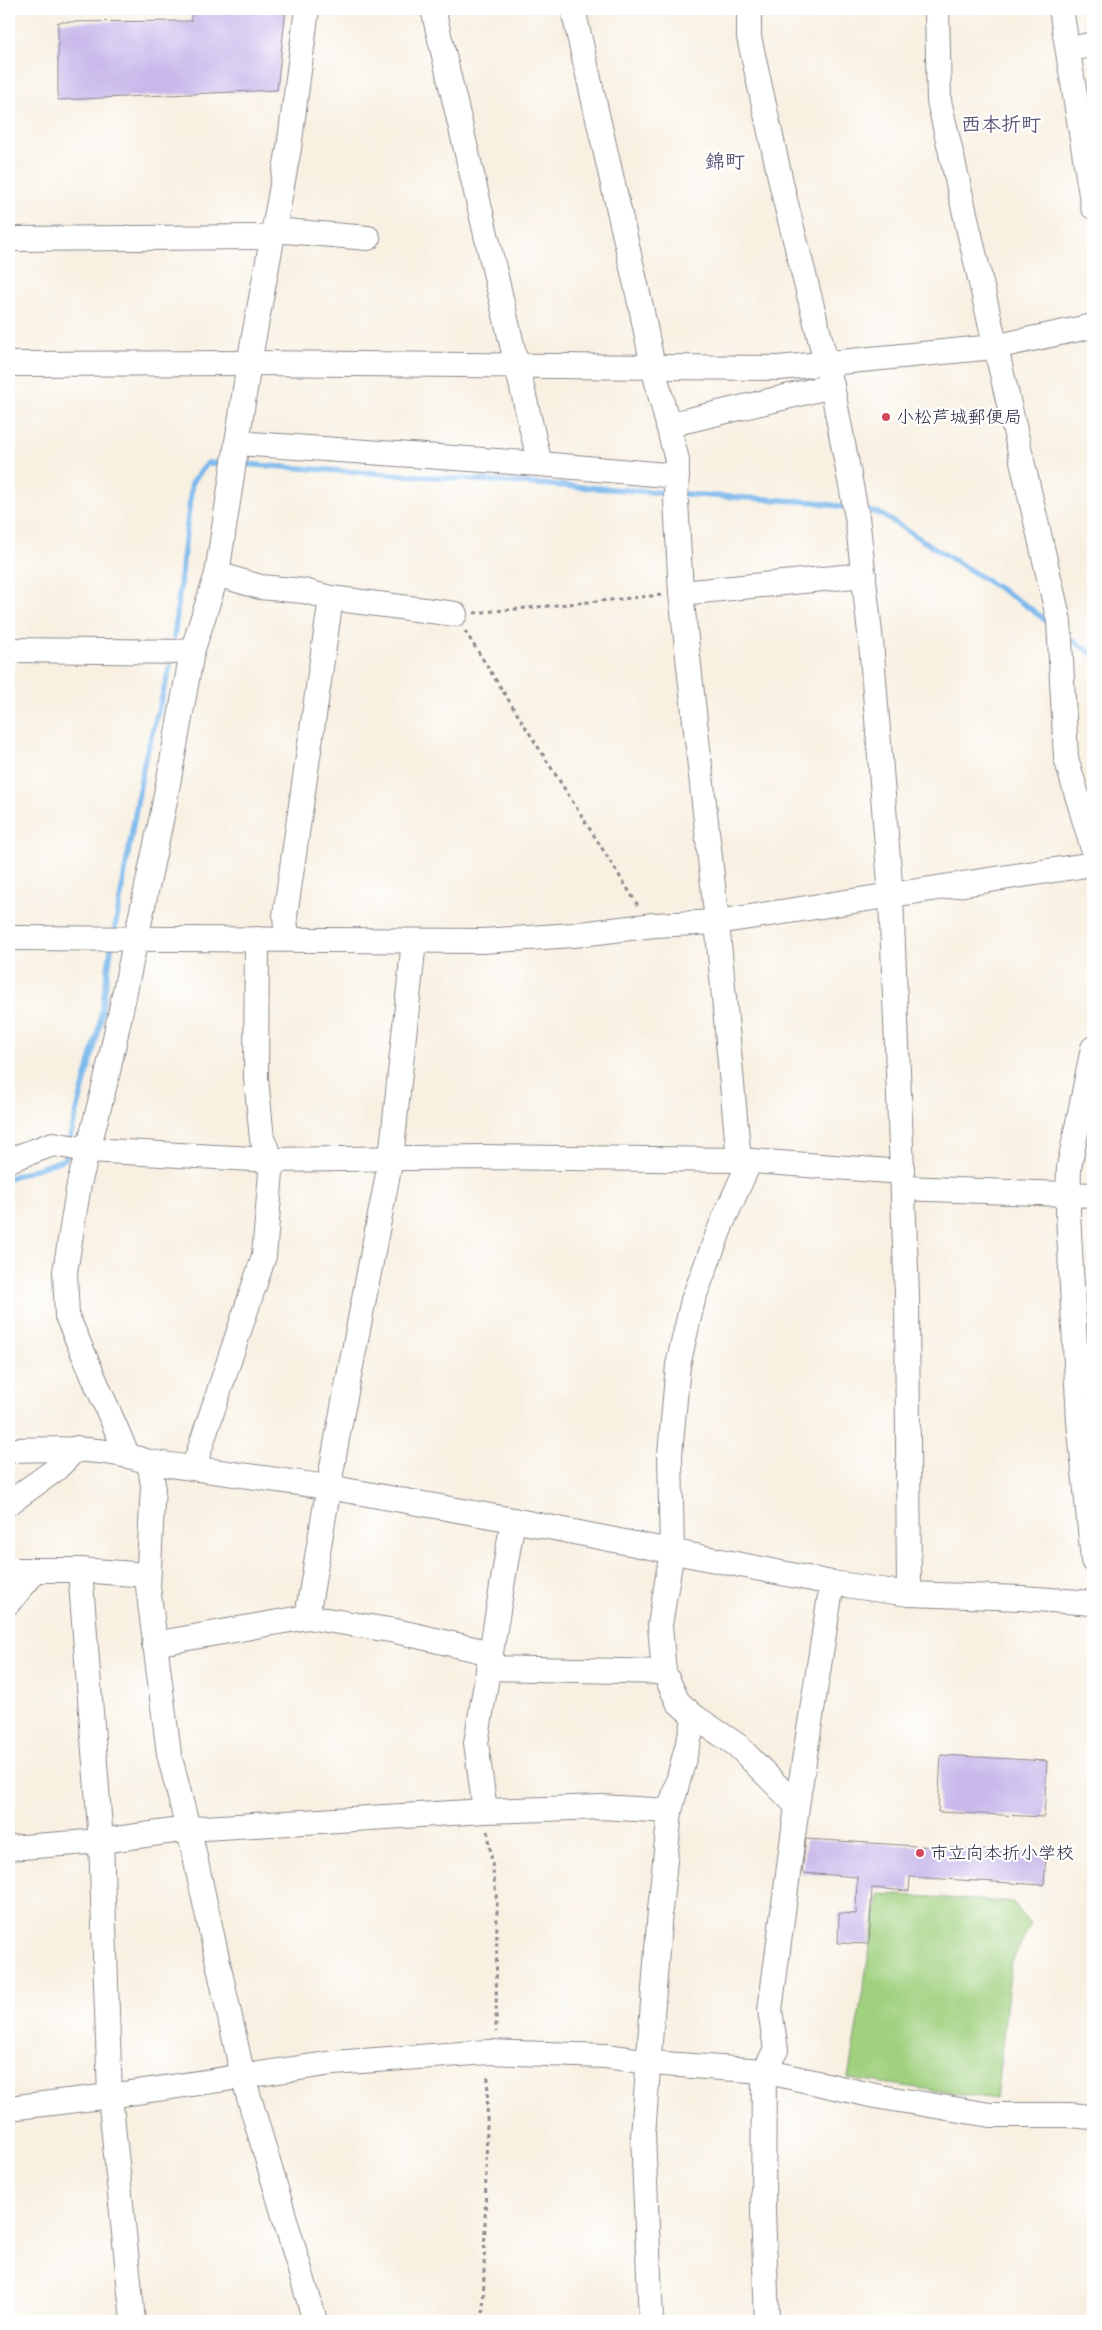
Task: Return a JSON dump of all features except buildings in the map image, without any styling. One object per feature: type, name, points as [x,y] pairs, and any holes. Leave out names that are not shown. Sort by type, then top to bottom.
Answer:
[{"type":"street","points":[[127,1454],[67,1316],[65,1272],[84,1148],[107,1076],[130,939],[192,652],[217,574],[249,363],[289,148],[307,9]]},
{"type":"street","points":[[433,9],[540,464]]},
{"type":"street","points":[[573,9],[641,306],[653,367],[677,460],[676,487],[681,593],[744,1161],[693,1300],[678,1365],[670,1454],[672,1551],[660,1625],[664,1672],[678,1702],[695,1717],[737,1745],[797,1806]]},
{"type":"street","points":[[749,9],[749,37],[785,200],[830,375],[857,517],[871,642],[891,897],[907,1296],[908,1594]]},
{"type":"street","points":[[938,9],[939,101],[994,347],[1059,621],[1066,758],[1093,849]]},
{"type":"street","points":[[1060,9],[1093,207]]},
{"type":"street","points":[[1068,50],[1093,44]]},
{"type":"street","points":[[9,239],[272,234],[368,238]]},
{"type":"street","points":[[668,425],[830,375],[994,347],[1093,326]]},
{"type":"street","points":[[9,364],[249,363],[779,368],[830,375]]},
{"type":"street","points":[[236,447],[540,464],[676,487]]},
{"type":"street","points":[[217,574],[260,587],[304,591],[331,598],[455,614]]},
{"type":"street","points":[[681,593],[864,575]]},
{"type":"street","points":[[287,939],[285,916],[331,598]]},
{"type":"street","points":[[9,650],[192,652]]},
{"type":"street","points":[[9,938],[482,941],[717,922],[800,908],[891,897],[1093,864]]},
{"type":"street","points":[[194,1466],[264,1256],[272,1160],[262,1139],[256,1078],[257,939]]},
{"type":"street","points":[[307,1617],[328,1487],[391,1158],[414,941]]},
{"type":"street","points":[[1093,1048],[1069,1167],[1068,1196],[1079,1421],[1093,1560]]},
{"type":"street","points":[[9,1160],[53,1144],[84,1148],[272,1160],[391,1158],[744,1161],[902,1180],[1068,1196],[1093,1195]]},
{"type":"street","points":[[9,1503],[55,1470],[78,1448]]},
{"type":"street","points":[[9,1450],[78,1448],[127,1454],[149,1462],[194,1466],[328,1487],[514,1520],[832,1582],[908,1594],[1022,1598],[1093,1604]]},
{"type":"street","points":[[149,1462],[153,1485],[148,1575],[154,1644],[169,1754],[188,1829],[243,2077],[315,2321]]},
{"type":"street","points":[[485,1811],[476,1743],[514,1520]]},
{"type":"street","points":[[9,1570],[80,1570],[148,1575]]},
{"type":"street","points":[[9,1602],[36,1570]]},
{"type":"street","points":[[80,1570],[101,1841],[110,2096],[133,2321]]},
{"type":"street","points":[[767,2321],[763,2210],[764,2071],[776,2050],[770,2010],[797,1806],[832,1582]]},
{"type":"street","points":[[154,1644],[307,1617],[396,1632],[490,1661],[664,1672]]},
{"type":"street","points":[[651,2321],[642,2135],[670,1811],[695,1717]]},
{"type":"street","points":[[9,1848],[101,1841],[188,1829],[485,1811],[601,1808],[670,1811]]},
{"type":"street","points":[[9,2099],[9,2108],[110,2096],[333,2063],[492,2052],[606,2056],[648,2062],[764,2071],[875,2096],[990,2115],[1093,2117]]},
{"type":"path","points":[[651,927],[455,614],[681,593]]},
{"type":"path","points":[[483,2321],[498,1903],[485,1811]]},
{"type":"green space","points":[[879,1894],[1013,1902],[1030,1925],[1011,1964],[996,2099],[848,2078]]},
{"type":"waterway","points":[[174,637],[192,482],[208,463],[228,464]]},
{"type":"waterway","points":[[240,464],[670,493]]},
{"type":"waterway","points":[[682,494],[815,502],[849,508]]},
{"type":"waterway","points":[[861,510],[879,513],[1024,604],[1053,626]]},
{"type":"waterway","points":[[1066,636],[1093,654]]},
{"type":"waterway","points":[[114,934],[144,763],[170,667]]},
{"type":"waterway","points":[[69,1141],[99,1028],[112,943]]},
{"type":"waterway","points":[[9,1178],[65,1159],[66,1153]]},
{"type":"place","name":"小松芦城郵便局","points":[[886,417]]},
{"type":"place","name":"市立向本折小学校","points":[[920,1853]]},
{"type":"district","name":"西本折町","points":[[1001,124]]},
{"type":"district","name":"錦町","points":[[725,161]]}]
